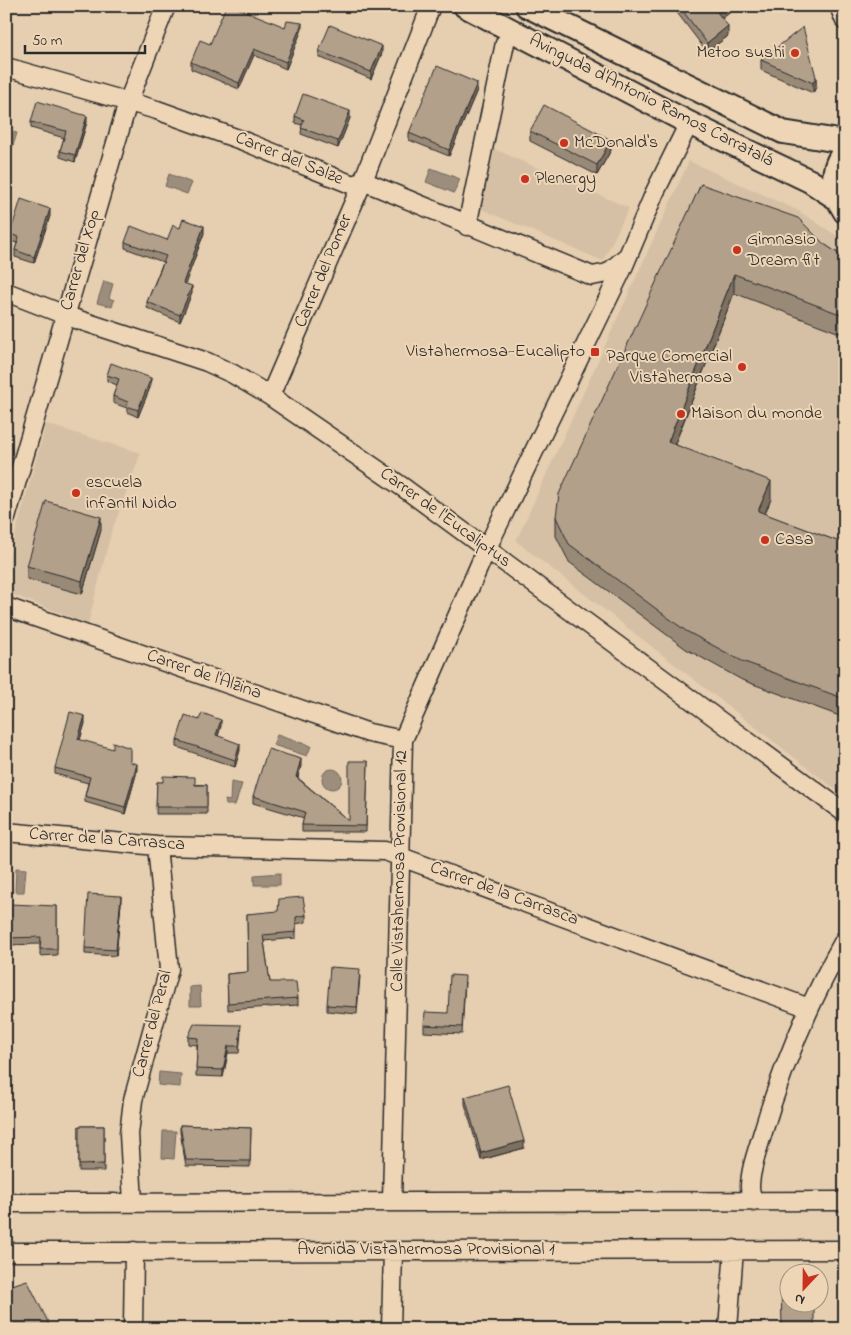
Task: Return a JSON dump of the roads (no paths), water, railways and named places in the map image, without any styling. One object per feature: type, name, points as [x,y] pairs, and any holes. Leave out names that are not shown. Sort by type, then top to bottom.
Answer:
[{"type":"main road","name":"Avinguda d'Antonio Ramos Carratalá","points":[[466,6],[689,123],[810,181],[840,205]]},
{"type":"main road","name":"Avinguda d'Antonio Ramos Carratalá","points":[[527,6],[783,132],[845,142]]},
{"type":"main road","points":[[840,205],[833,178],[835,168],[845,151]]},
{"type":"street","name":"Carrer del Xop","points":[[6,518],[128,102],[166,6]]},
{"type":"street","name":"Carrer del Pomer","points":[[270,396],[363,181],[431,6]]},
{"type":"street","points":[[839,6],[845,21]]},
{"type":"street","points":[[467,226],[505,43]]},
{"type":"street","name":"Carrer del Salze","points":[[6,67],[128,102],[241,140],[353,185],[363,181],[467,226],[592,276]]},
{"type":"street","name":"Calle Vistahermosa Provisional 12","points":[[392,1202],[403,740],[487,548],[622,270],[627,255],[689,123]]},
{"type":"street","name":"Calle Vistahermosa Provisional 12","points":[[600,314],[603,297],[592,276],[608,273],[627,255]]},
{"type":"street","name":"Carrer de l'Eucaliptus","points":[[6,292],[207,362],[233,374],[270,396],[404,488],[487,548],[845,813]]},
{"type":"street","name":"Carrer de l'Alzina","points":[[6,607],[369,734],[403,740]]},
{"type":"street","name":"Carrer de la Carrasca","points":[[6,832],[157,846],[385,851],[810,1008]]},
{"type":"street","name":"Carrer del Peral","points":[[133,1202],[129,1134],[132,1100],[169,969],[157,846]]},
{"type":"street","points":[[754,1202],[750,1188],[752,1171],[787,1061],[810,1008],[845,939]]},
{"type":"street","points":[[6,1203],[845,1201]]},
{"type":"street","points":[[728,1329],[734,1249]]},
{"type":"street","points":[[133,1329],[134,1250]]},
{"type":"street","name":"Avenida Vistahermosa Provisional 1","points":[[6,1252],[134,1250],[845,1250]]},
{"type":"street","points":[[391,1329],[393,1251]]},
{"type":"place","name":"Metoo sushi","points":[[795,53]]},
{"type":"place","name":"McDonald's","points":[[564,143]]},
{"type":"place","name":"Plenergy","points":[[525,179]]},
{"type":"place","name":"Gimnasio Dream fit","points":[[737,250]]},
{"type":"place","name":"Vistahermosa-Eucalipto","points":[[595,352]]},
{"type":"place","name":"Parque Comercial Vistahermosa","points":[[742,367]]},
{"type":"place","name":"Maison du monde","points":[[681,414]]},
{"type":"place","name":"escuela infantil Nido","points":[[76,493]]},
{"type":"place","name":"Casa","points":[[765,540]]}]
